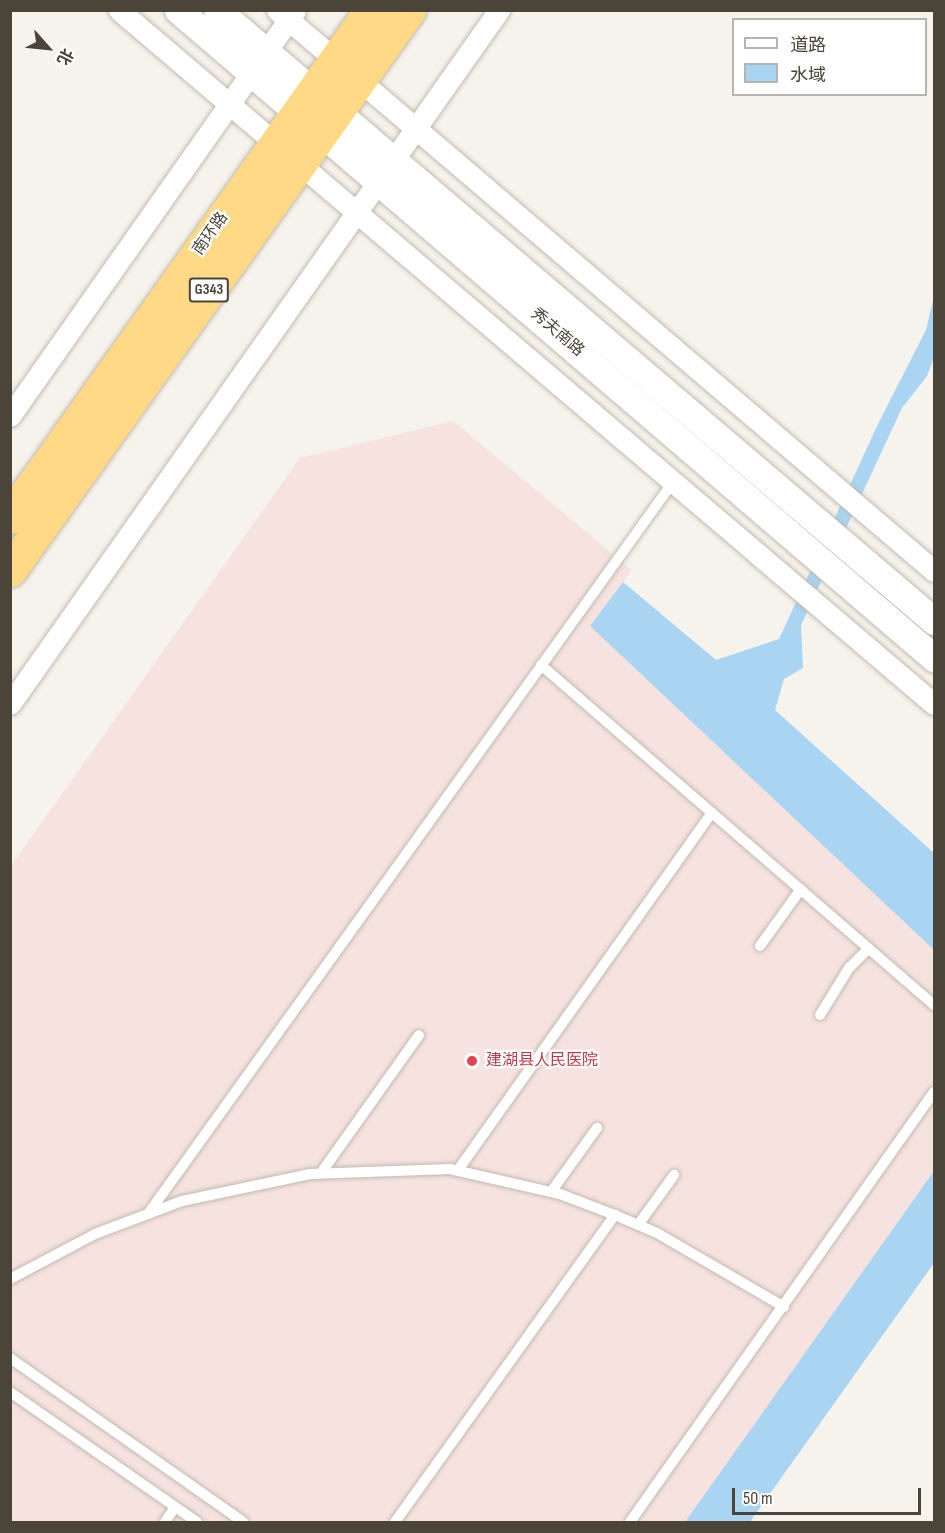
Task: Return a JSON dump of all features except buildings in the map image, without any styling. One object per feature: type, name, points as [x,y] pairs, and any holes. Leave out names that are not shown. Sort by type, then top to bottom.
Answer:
[{"type":"highway","name":"南环路","points":[[10,517],[347,71],[371,10]]},
{"type":"highway","name":"G343","points":[[347,71],[409,10]]},
{"type":"highway","name":"G343","points":[[10,570],[286,154]]},
{"type":"street","points":[[119,10],[934,704]]},
{"type":"street","name":"秀夫南路","points":[[178,10],[259,63],[386,171],[934,658]]},
{"type":"street","name":"秀夫南路","points":[[217,10],[259,63]]},
{"type":"street","points":[[10,704],[499,10]]},
{"type":"street","points":[[10,416],[259,63],[287,14],[347,71],[934,571]]},
{"type":"street","name":"秀夫南路","points":[[386,171],[934,621]]},
{"type":"lane","points":[[148,1214],[673,482]]},
{"type":"lane","points":[[541,665],[934,1005]]},
{"type":"lane","points":[[458,1170],[712,813]]},
{"type":"lane","points":[[760,946],[801,890]]},
{"type":"lane","points":[[820,1015],[849,968],[869,948]]},
{"type":"lane","points":[[321,1173],[419,1035]]},
{"type":"lane","points":[[630,1522],[934,1092]]},
{"type":"lane","points":[[551,1192],[597,1128]]},
{"type":"lane","points":[[10,1279],[95,1234],[148,1214],[245,1185],[321,1173],[458,1170],[551,1192],[615,1215],[638,1225],[783,1307]]},
{"type":"lane","points":[[638,1225],[674,1175]]},
{"type":"lane","points":[[395,1522],[615,1215]]},
{"type":"lane","points":[[10,1358],[243,1522]]},
{"type":"lane","points":[[10,1392],[197,1522]]},
{"type":"lane","points":[[165,1522],[176,1508]]},
{"type":"shaded area","name":"建湖县人民医院","points":[[453,421],[632,570],[590,626],[934,950],[934,1171],[685,1522],[11,1522],[11,866],[300,458]]},
{"type":"water","points":[[934,296],[934,357],[927,376],[902,408],[801,625],[803,668],[784,679],[775,710],[934,853],[934,950],[590,626],[623,582],[716,660],[779,639],[878,424],[926,330]]},
{"type":"water","points":[[934,1171],[934,1263],[750,1522],[685,1522]]},
{"type":"place","name":"建湖县人民医院","points":[[472,1061]]}]
